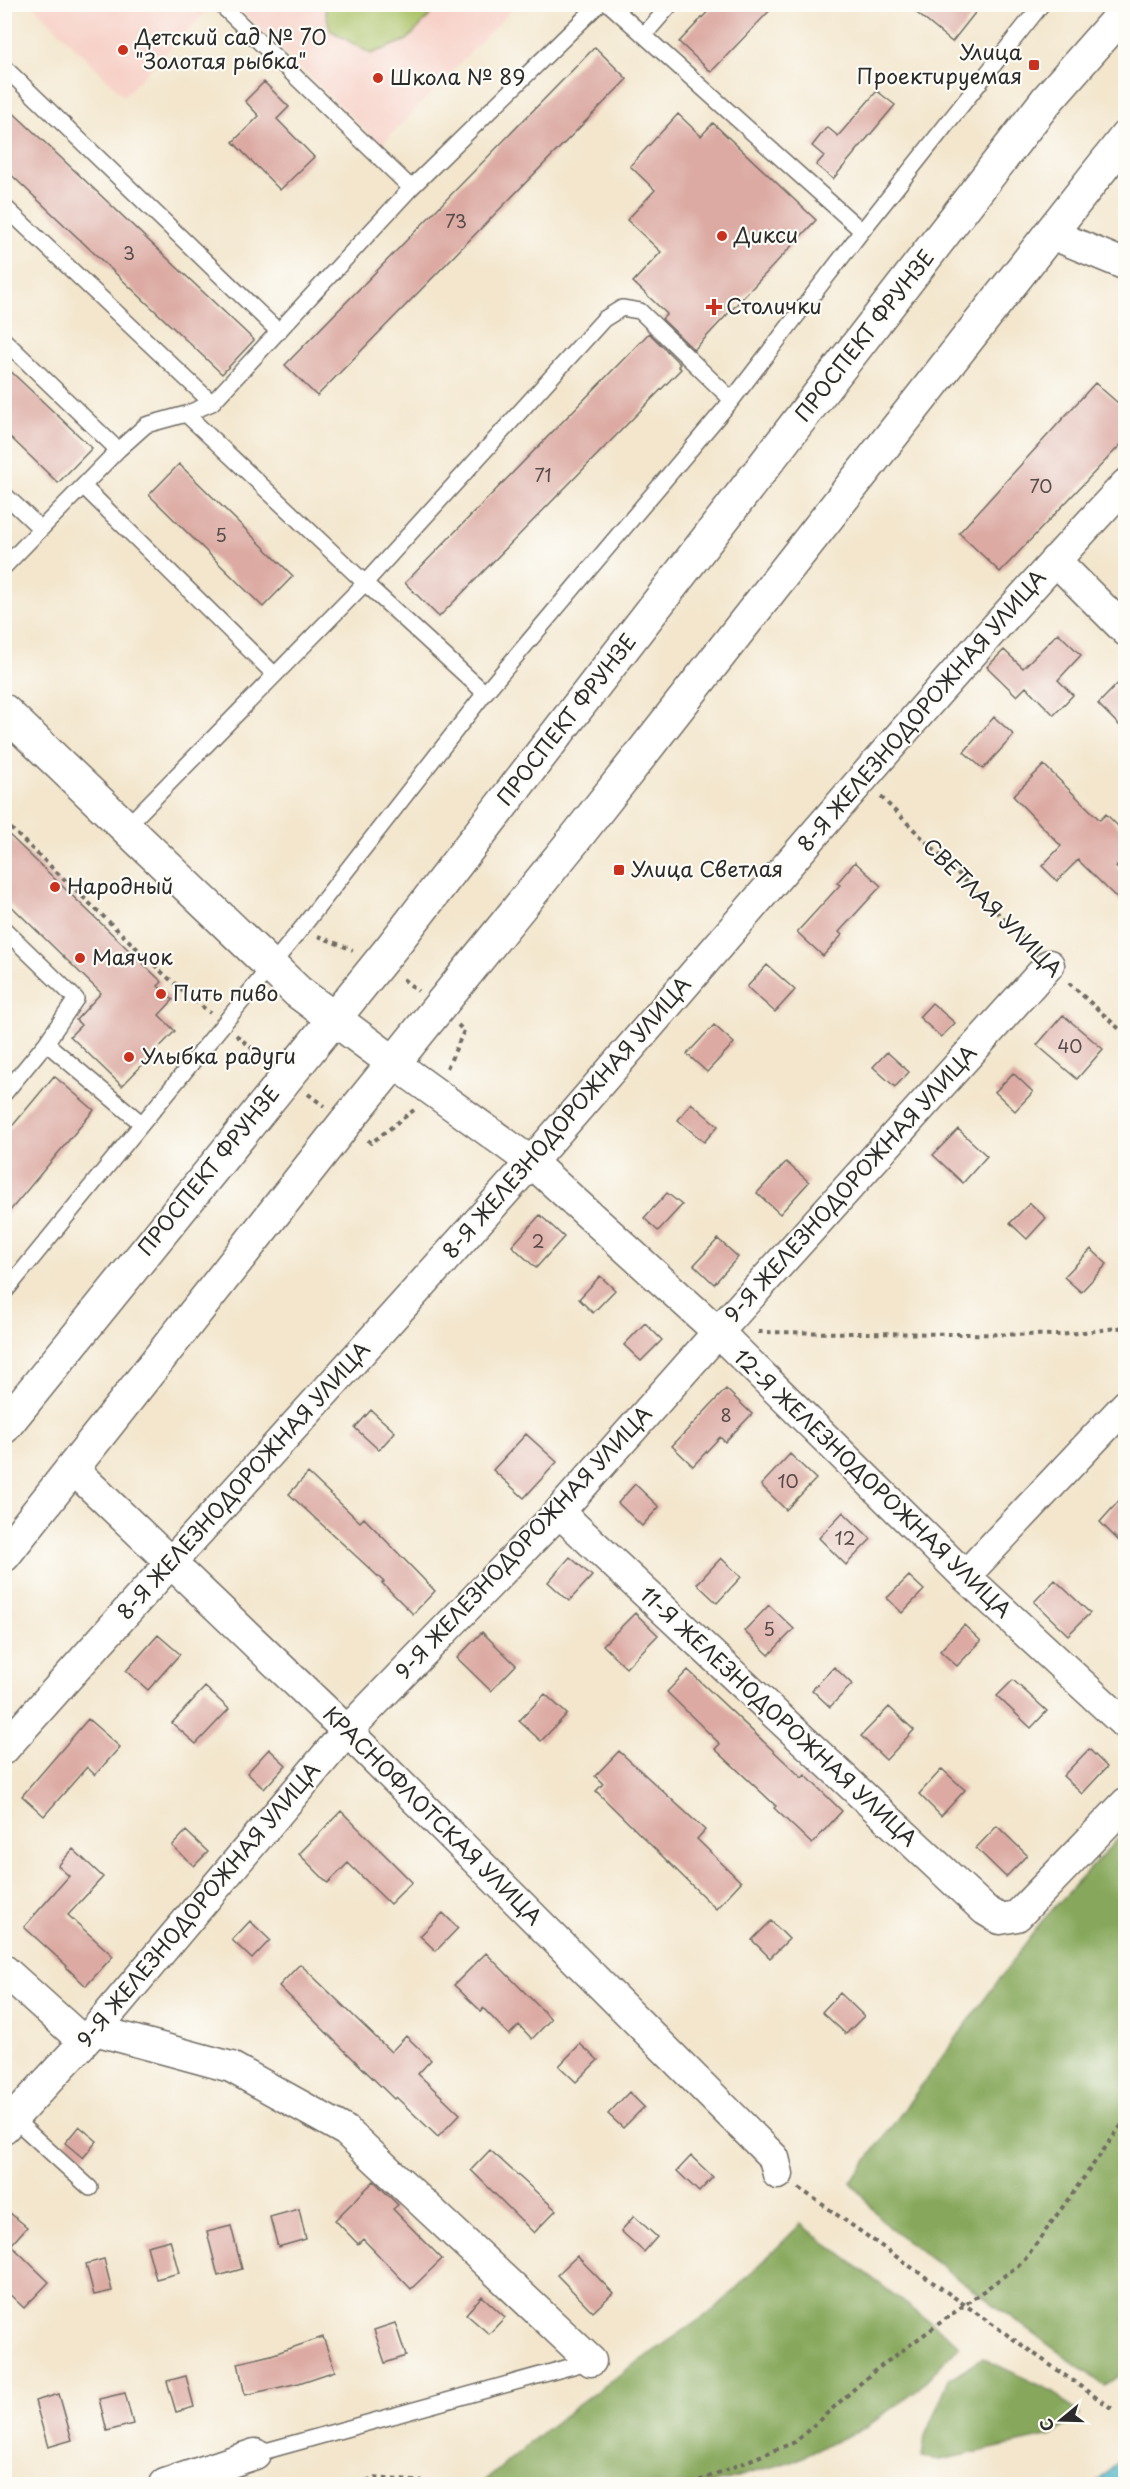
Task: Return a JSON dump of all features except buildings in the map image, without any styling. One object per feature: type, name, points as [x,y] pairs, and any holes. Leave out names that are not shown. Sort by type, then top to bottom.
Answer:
[{"type":"main road","name":"ПРОСПЕКТ ФРУНЗЕ","points":[[4,1427],[285,1076],[392,947],[1046,101],[1125,10]]},
{"type":"main road","points":[[4,1555],[345,1123],[596,812],[1125,137]]},
{"type":"main road","points":[[4,711],[298,992],[394,1063]]},
{"type":"street","points":[[1049,233],[1125,265]]},
{"type":"street","name":"8-Я ЖЕЛЕЗНОДОРОЖНАЯ УЛИЦА","points":[[4,1749],[170,1561],[531,1162],[861,778],[1125,484]]},
{"type":"street","points":[[1055,560],[1125,631]]},
{"type":"street","name":"9-Я ЖЕЛЕЗНОДОРОЖНАЯ УЛИЦА","points":[[9,2123],[89,2036],[347,1731],[559,1512],[1049,965]]},
{"type":"street","name":"12-Я ЖЕЛЕЗНОДОРОЖНАЯ УЛИЦА","points":[[394,1063],[531,1162],[718,1332],[965,1576],[1125,1725]]},
{"type":"street","points":[[965,1576],[1125,1405]]},
{"type":"street","name":"КРАСНОФЛОТСКАЯ УЛИЦА","points":[[73,1469],[347,1731],[774,2158],[778,2174]]},
{"type":"street","name":"11-Я ЖЕЛЕЗНОДОРОЖНАЯ УЛИЦА","points":[[559,1512],[985,1910],[1000,1918],[1017,1916],[1125,1803]]},
{"type":"street","points":[[4,1970],[89,2036],[231,2067],[346,2131],[591,2361]]},
{"type":"street","points":[[165,2484],[255,2454]]},
{"type":"lane","points":[[220,4],[411,188]]},
{"type":"lane","points":[[4,567],[118,450],[146,425],[186,414],[212,403],[411,188],[599,4]]},
{"type":"lane","points":[[609,4],[862,231]]},
{"type":"lane","points":[[645,34],[671,4]]},
{"type":"lane","points":[[4,1293],[270,965],[485,693],[732,400],[862,231],[1042,4]]},
{"type":"lane","points":[[4,67],[279,332]]},
{"type":"lane","points":[[4,206],[212,403]]},
{"type":"lane","points":[[126,827],[365,583],[604,320],[622,308],[640,311],[732,400]]},
{"type":"lane","points":[[4,339],[118,450]]},
{"type":"lane","points":[[186,414],[485,693]]},
{"type":"lane","points":[[84,487],[275,675]]},
{"type":"lane","points":[[4,494],[40,528]]},
{"type":"lane","points":[[4,929],[76,999],[46,1043],[4,1094]]},
{"type":"lane","points":[[46,1043],[141,1124]]},
{"type":"lane","points":[[9,2123],[90,2188]]},
{"type":"lane","points":[[255,2454],[591,2361]]},
{"type":"path","name":"СВЕТЛАЯ УЛИЦА","points":[[861,778],[1049,965],[1125,1035]]},
{"type":"path","points":[[4,822],[167,977],[285,1076],[371,1143]]},
{"type":"path","points":[[718,1332],[1060,1335],[1125,1327]]},
{"type":"path","points":[[691,2484],[795,2442],[873,2372],[1023,2262],[1125,2119]]},
{"type":"path","points":[[778,2174],[1114,2410]]},
{"type":"path","points":[[754,2477],[757,2484]]},
{"type":"path","points":[[358,2484],[373,2478],[454,2484]]},
{"type":"shaded area","name":"Детский сад № 70 \"Золотая рыбка\"","points":[[33,5],[213,5],[124,96]]},
{"type":"shaded area","name":"Школа № 89","points":[[234,5],[516,5],[381,145]]},
{"type":"green space","points":[[324,4],[440,5],[407,40],[371,54],[330,30]]},
{"type":"green space","points":[[1125,1831],[1126,2371],[1105,2386],[888,2227],[851,2182],[1041,1922]]},
{"type":"green space","points":[[801,2224],[960,2345],[915,2392],[866,2427],[792,2461],[713,2484],[487,2484],[484,2482],[545,2430],[610,2381],[715,2309]]},
{"type":"green space","points":[[982,2358],[1054,2392],[1080,2415],[1051,2436],[940,2460],[922,2457],[925,2436],[949,2379]]},
{"type":"green space","points":[[242,2478],[332,2480],[341,2484],[244,2484]]},
{"type":"water","points":[[1125,2456],[1125,2481],[1122,2484],[1095,2484]]},
{"type":"place","name":"Детский сад № 70 \"Золотая рыбка\"","points":[[123,50]]},
{"type":"place","name":"Улица Проектируемая","points":[[1034,65]]},
{"type":"place","name":"Школа № 89","points":[[378,78]]},
{"type":"place","name":"Дикси","points":[[722,236]]},
{"type":"place","name":"Столички","points":[[714,307]]},
{"type":"place","name":"Улица Светлая","points":[[619,870]]},
{"type":"place","name":"Народный","points":[[55,887]]},
{"type":"place","name":"Маячок","points":[[80,958]]},
{"type":"place","name":"Пить пиво","points":[[161,994]]},
{"type":"place","name":"Улыбка радуги","points":[[129,1057]]}]
